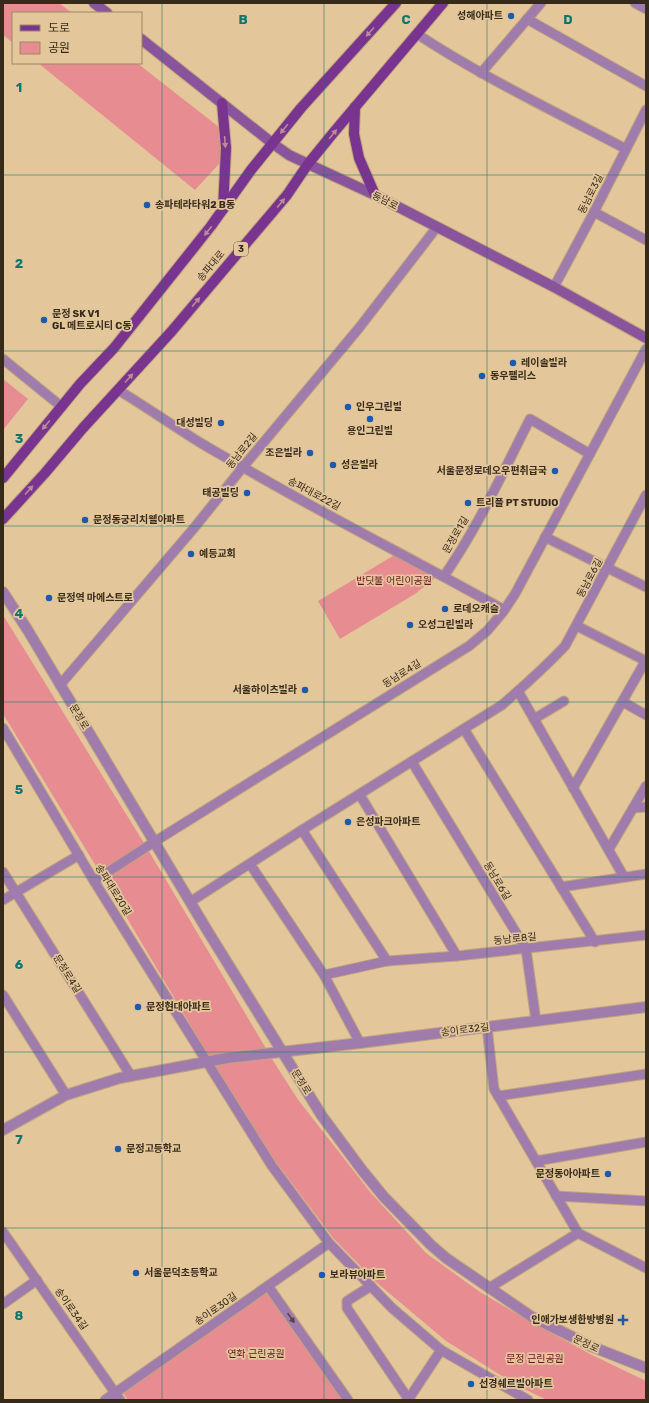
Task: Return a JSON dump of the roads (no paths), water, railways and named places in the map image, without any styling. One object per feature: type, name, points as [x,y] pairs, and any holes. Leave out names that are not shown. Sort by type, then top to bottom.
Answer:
[{"type":"main road","points":[[94,3],[106,12]]},
{"type":"main road","points":[[3,478],[80,384],[118,343],[211,226],[272,143],[301,108],[396,3]]},
{"type":"main road","name":"송파대로","points":[[3,519],[83,428],[171,332],[287,195],[308,164],[443,3]]},
{"type":"main road","name":"동남로","points":[[142,40],[272,143],[289,154],[375,195],[554,286],[646,338]]},
{"type":"main road","points":[[222,103],[226,148],[223,209]]},
{"type":"main road","points":[[355,107],[354,134],[359,158],[375,195]]},
{"type":"street","points":[[481,73],[541,3]]},
{"type":"street","points":[[635,3],[646,9]]},
{"type":"street","points":[[527,19],[646,86]]},
{"type":"street","points":[[417,34],[481,73],[626,150]]},
{"type":"street","name":"동남로3길","points":[[554,286],[646,110]]},
{"type":"street","points":[[594,212],[646,240]]},
{"type":"street","name":"동남로2길","points":[[60,685],[194,528],[359,328],[437,227]]},
{"type":"street","name":"동남로4길","points":[[154,842],[469,646],[487,632],[515,594],[646,350]]},
{"type":"street","points":[[3,359],[62,407]]},
{"type":"street","name":"송파대로22길","points":[[118,390],[144,405],[183,432],[243,467],[504,610]]},
{"type":"street","name":"문정로1길","points":[[444,576],[476,523],[530,420],[590,454]]},
{"type":"street","name":"동남로6길","points":[[190,902],[502,705],[518,691],[549,663],[565,646],[608,567],[642,511],[646,495]]},
{"type":"street","points":[[545,537],[646,587]]},
{"type":"street","name":"문정로","points":[[3,592],[190,902],[322,1116],[384,1198],[446,1258],[532,1317],[593,1347],[646,1368]]},
{"type":"street","points":[[574,788],[646,661],[577,626]]},
{"type":"street","points":[[518,691],[624,877]]},
{"type":"street","points":[[534,719],[564,701]]},
{"type":"street","points":[[623,702],[646,715]]},
{"type":"street","name":"송파대로20길","points":[[3,728],[78,855],[207,1062]]},
{"type":"street","points":[[464,729],[595,942]]},
{"type":"street","name":"동남로6길","points":[[412,762],[526,949],[536,1021]]},
{"type":"street","points":[[609,849],[646,786]]},
{"type":"street","points":[[360,794],[456,956]]},
{"type":"street","points":[[633,808],[646,807]]},
{"type":"street","points":[[302,830],[387,961]]},
{"type":"street","points":[[94,881],[154,842]]},
{"type":"street","points":[[3,900],[78,855]]},
{"type":"street","points":[[250,864],[324,975],[360,1043]]},
{"type":"street","name":"문정로4길","points":[[3,872],[131,1076]]},
{"type":"street","points":[[561,887],[646,874]]},
{"type":"street","name":"동남로8길","points":[[324,975],[387,961],[526,949],[646,935]]},
{"type":"street","points":[[3,995],[66,1095]]},
{"type":"street","name":"송이로32길","points":[[283,1052],[646,1007]]},
{"type":"street","points":[[487,1027],[494,1089],[578,1233],[646,1268]]},
{"type":"street","points":[[3,1130],[66,1095],[120,1078],[227,1058],[283,1052]]},
{"type":"street","points":[[207,1062],[272,1166],[329,1243],[392,1308],[441,1350],[528,1400]]},
{"type":"street","points":[[498,1096],[646,1074]]},
{"type":"street","points":[[536,1161],[646,1142]]},
{"type":"street","points":[[556,1196],[646,1201]]},
{"type":"street","name":"송이로34길","points":[[3,1232],[117,1396]]},
{"type":"street","points":[[489,1288],[578,1233]]},
{"type":"street","name":"송이로30길","points":[[105,1400],[117,1396],[329,1243]]},
{"type":"street","points":[[3,1304],[37,1280]]},
{"type":"street","points":[[268,1286],[348,1400]]},
{"type":"street","points":[[371,1286],[347,1301],[347,1308],[409,1400],[441,1350]]},
{"type":"place","name":"성해아파트","points":[[511,16]]},
{"type":"place","name":"송파테라타워2 B동","points":[[147,205]]},
{"type":"place","name":"문정 SK V1 GL 메트로시티 C동","points":[[44,320]]},
{"type":"place","name":"레이솔빌라","points":[[513,363]]},
{"type":"place","name":"동우팰리스","points":[[482,376]]},
{"type":"place","name":"인우그린빌","points":[[348,407]]},
{"type":"place","name":"용인그린빌","points":[[370,419]]},
{"type":"place","name":"대성빌딩","points":[[221,423]]},
{"type":"place","name":"조은빌라","points":[[310,453]]},
{"type":"place","name":"성은빌라","points":[[333,465]]},
{"type":"place","name":"서울문정로데오우편취급국","points":[[555,471]]},
{"type":"place","name":"태공빌딩","points":[[247,493]]},
{"type":"place","name":"트리플 PT STUDIO","points":[[468,503]]},
{"type":"place","name":"문정동궁리치웰아파트","points":[[85,520]]},
{"type":"place","name":"예등교회","points":[[191,554]]},
{"type":"place","name":"문정역 마에스트로","points":[[49,598]]},
{"type":"place","name":"로데오캐슬","points":[[445,609]]},
{"type":"place","name":"오성그린빌라","points":[[410,625]]},
{"type":"place","name":"서울하이츠빌라","points":[[305,690]]},
{"type":"place","name":"은성파크아파트","points":[[348,822]]},
{"type":"place","name":"문정현대아파트","points":[[138,1007]]},
{"type":"place","name":"문정고등학교","points":[[118,1149]]},
{"type":"place","name":"문정동아아파트","points":[[608,1174]]},
{"type":"place","name":"서울문덕초등학교","points":[[136,1273]]},
{"type":"place","name":"보라뷰아파트","points":[[322,1275]]},
{"type":"place","name":"인애가보생한방병원","points":[[623,1320]]},
{"type":"place","name":"선경쉐르빌아파트","points":[[471,1384]]},
{"type":"park label","name":"반딧불 어린이공원","points":[[394,581]]},
{"type":"park label","name":"연화 근린공원","points":[[256,1354]]},
{"type":"park label","name":"문정 근린공원","points":[[535,1359]]}]
